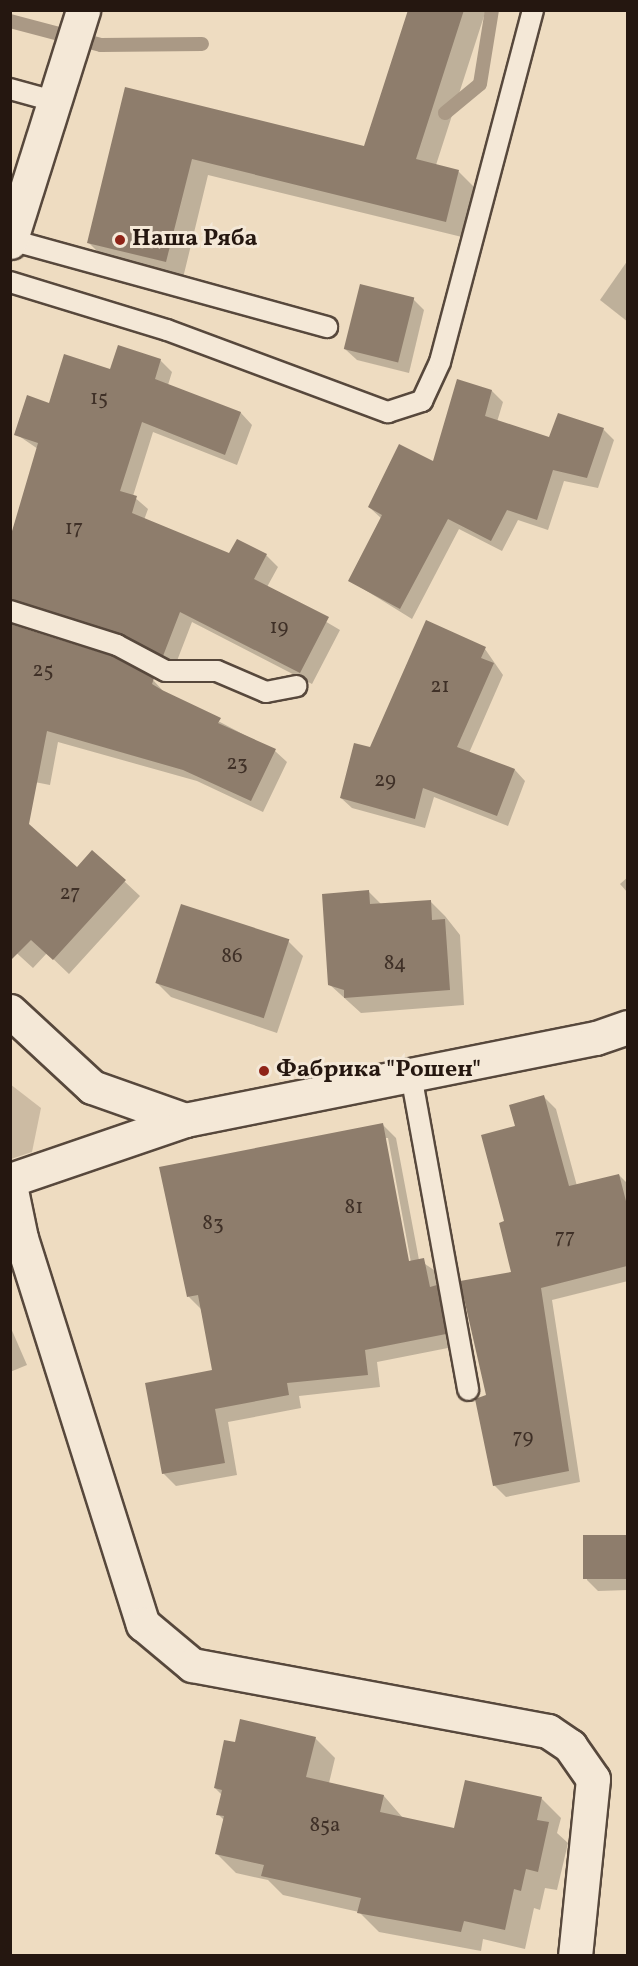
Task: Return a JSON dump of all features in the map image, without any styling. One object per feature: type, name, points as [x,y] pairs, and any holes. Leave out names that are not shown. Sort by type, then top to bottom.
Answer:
[{"type":"street","points":[[11,241],[83,10]]},
{"type":"street","points":[[10,1011],[92,1087],[185,1120]]},
{"type":"street","points":[[10,1180],[185,1120],[596,1038],[627,1027]]},
{"type":"street","points":[[10,1185],[21,1238],[142,1624],[192,1665],[548,1731],[570,1746],[593,1779],[575,1956]]},
{"type":"lane","points":[[10,282],[167,330],[388,411],[422,401],[440,362],[533,10]]},
{"type":"lane","points":[[10,89],[54,101]]},
{"type":"lane","points":[[11,241],[327,327]]},
{"type":"lane","points":[[10,611],[117,645],[166,671],[217,671],[266,692],[296,687]]},
{"type":"lane","points":[[411,1075],[468,1390]]},
{"type":"shaded area","points":[[10,1084],[41,1108],[32,1152],[11,1159]]},
{"type":"building","points":[[408,10],[464,10],[416,159],[459,170],[446,222],[192,159],[166,262],[87,243],[125,87],[364,146]]},
{"type":"building","points":[[360,284],[414,298],[398,363],[344,349]]},
{"type":"building","points":[[118,345],[161,359],[155,379],[241,412],[225,455],[142,422],[120,491],[137,496],[132,513],[229,553],[237,539],[267,554],[254,579],[329,617],[300,673],[180,612],[163,656],[121,634],[10,599],[10,538],[38,443],[14,435],[27,395],[49,403],[64,354],[110,369]]},
{"type":"building","points":[[457,379],[492,390],[485,416],[549,437],[558,413],[604,428],[587,478],[553,470],[537,520],[507,510],[491,541],[448,519],[400,609],[348,581],[382,515],[368,507],[399,444],[433,461]]},
{"type":"building","points":[[426,620],[486,647],[481,658],[494,663],[457,747],[515,769],[497,816],[423,788],[415,819],[340,798],[354,743],[370,747]]},
{"type":"building","points":[[10,624],[112,656],[154,678],[152,684],[162,690],[221,718],[218,723],[276,749],[251,801],[183,770],[47,731],[29,824],[77,867],[92,850],[126,880],[53,960],[31,940],[10,961]]},
{"type":"building","points":[[369,890],[370,904],[431,900],[432,920],[445,919],[450,990],[344,998],[344,990],[328,985],[322,894]]},
{"type":"building","points":[[181,904],[289,939],[264,1018],[155,983]]},
{"type":"building","points":[[544,1095],[569,1186],[619,1174],[627,1205],[627,1266],[541,1288],[569,1471],[493,1486],[475,1399],[486,1395],[460,1281],[511,1272],[499,1223],[504,1221],[481,1135],[515,1126],[509,1105]]},
{"type":"building","points":[[383,1123],[409,1261],[424,1258],[430,1287],[437,1285],[446,1334],[365,1350],[368,1375],[287,1383],[289,1395],[215,1409],[225,1463],[162,1474],[145,1383],[212,1370],[198,1295],[187,1297],[159,1167]]},
{"type":"building","points":[[583,1535],[627,1535],[627,1579],[583,1579]]},
{"type":"building","points":[[240,1719],[316,1737],[306,1777],[384,1795],[380,1812],[454,1828],[465,1780],[542,1797],[537,1820],[549,1822],[538,1872],[526,1869],[521,1891],[514,1889],[505,1930],[464,1921],[461,1932],[357,1913],[361,1898],[261,1876],[264,1865],[215,1854],[224,1816],[216,1815],[222,1790],[214,1788],[224,1740],[235,1742]]},
{"type":"waterway","points":[[445,113],[480,84],[492,10]]},
{"type":"waterway","points":[[10,21],[101,45],[202,44]]},
{"type":"place","name":"Наша Ряба","points":[[120,240]]},
{"type":"place","name":"Фабрика \"Рошен\"","points":[[264,1071]]}]
